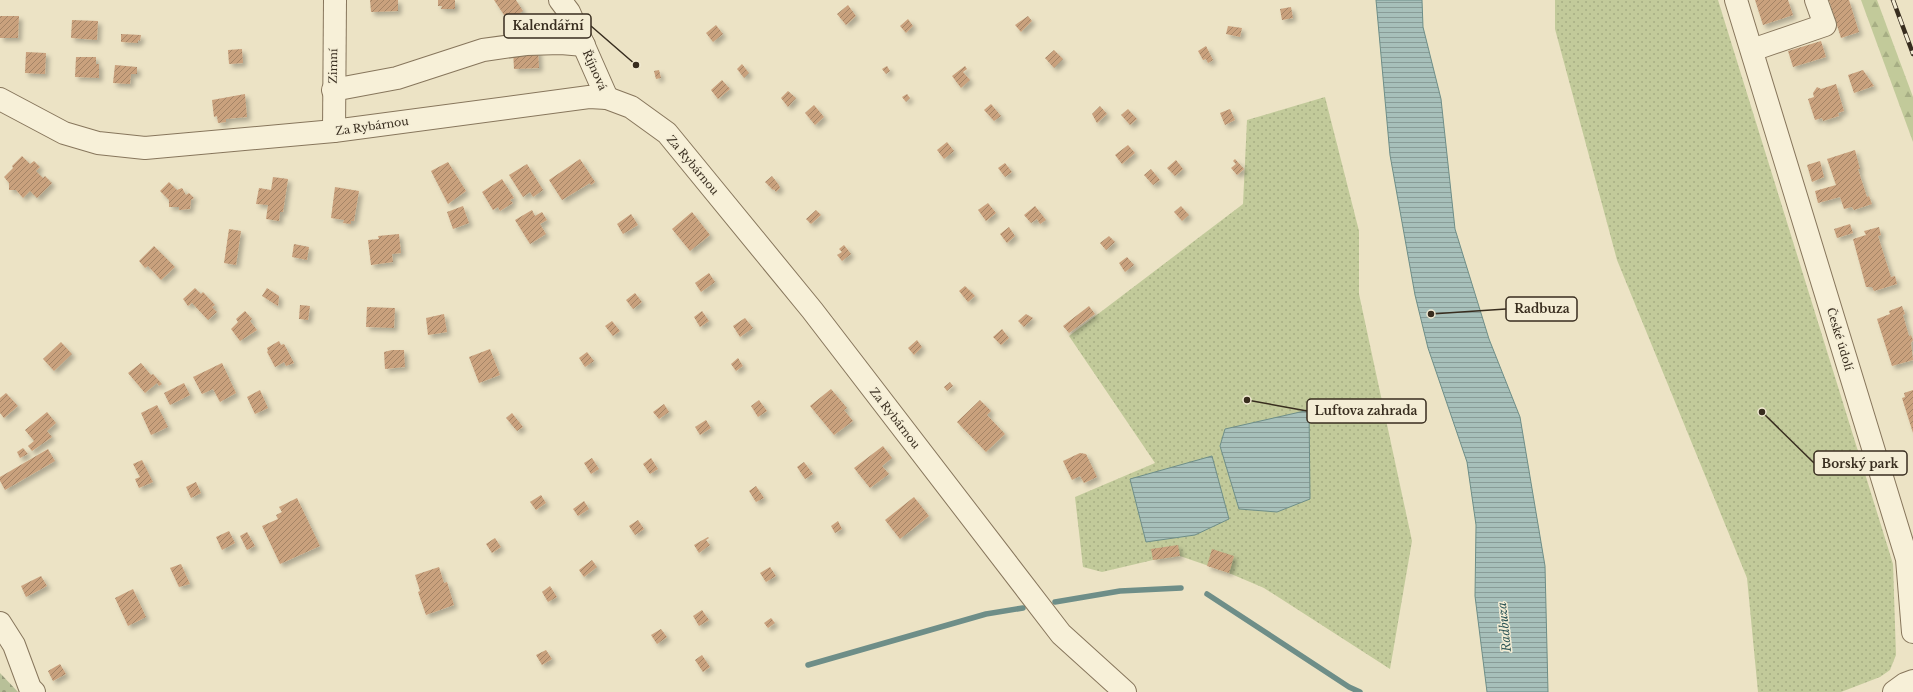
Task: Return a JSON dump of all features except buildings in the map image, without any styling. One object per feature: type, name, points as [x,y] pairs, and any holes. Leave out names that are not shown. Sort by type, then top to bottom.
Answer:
[{"type":"street","name":"Zimní","points":[[334,131],[333,90],[335,0]]},
{"type":"street","name":"České údolí","points":[[1736,0],[1907,559],[1913,632]]},
{"type":"street","points":[[1752,50],[1825,25],[1816,0]]},
{"type":"street","name":"Říjnová","points":[[566,4],[607,98]]},
{"type":"street","points":[[333,90],[398,78],[483,50],[526,44],[561,43],[584,45]]},
{"type":"street","name":"Za Rybárnou","points":[[0,99],[64,132],[98,144],[145,148],[172,147],[334,131],[589,97],[607,98],[631,107],[667,133],[812,310],[1061,634],[1125,692]]},
{"type":"street","points":[[0,623],[14,645],[30,688],[34,692]]},
{"type":"street","points":[[1894,692],[1905,684],[1913,681]]},
{"type":"green space","points":[[1555,0],[1718,0],[1893,564],[1896,655],[1890,670],[1880,677],[1841,692],[1758,692],[1747,578],[1617,260],[1555,29]]},
{"type":"green space","points":[[1861,0],[1877,0],[1913,97],[1913,142]]},
{"type":"green space","points":[[1325,97],[1359,231],[1359,294],[1412,541],[1390,669],[1264,588],[1229,573],[1180,556],[1153,560],[1102,572],[1083,567],[1075,497],[1155,463],[1069,336],[1243,204],[1247,120]]},
{"type":"green space","points":[[0,673],[18,692],[0,692]]},
{"type":"water","points":[[1376,0],[1422,0],[1423,27],[1441,99],[1455,229],[1489,339],[1520,417],[1545,566],[1548,692],[1487,692],[1475,596],[1476,525],[1467,462],[1428,348],[1415,295],[1390,155]]},
{"type":"water","points":[[1309,410],[1310,499],[1277,512],[1239,509],[1220,446],[1225,429]]},
{"type":"water","points":[[1212,456],[1229,519],[1195,535],[1146,542],[1130,479]]},
{"type":"waterway","points":[[1055,602],[1120,591],[1181,588]]},
{"type":"waterway","points":[[1207,594],[1349,687],[1360,692]]},
{"type":"waterway","points":[[808,665],[986,614],[1023,608]]},
{"type":"railway","points":[[1893,0],[1913,54]]},
{"type":"place","name":"Kalendářní","points":[[636,65]]},
{"type":"place","name":"Radbuza","points":[[1431,314]]},
{"type":"place","name":"Luftova zahrada","points":[[1247,400]]},
{"type":"place","name":"Borský park","points":[[1762,412]]}]
